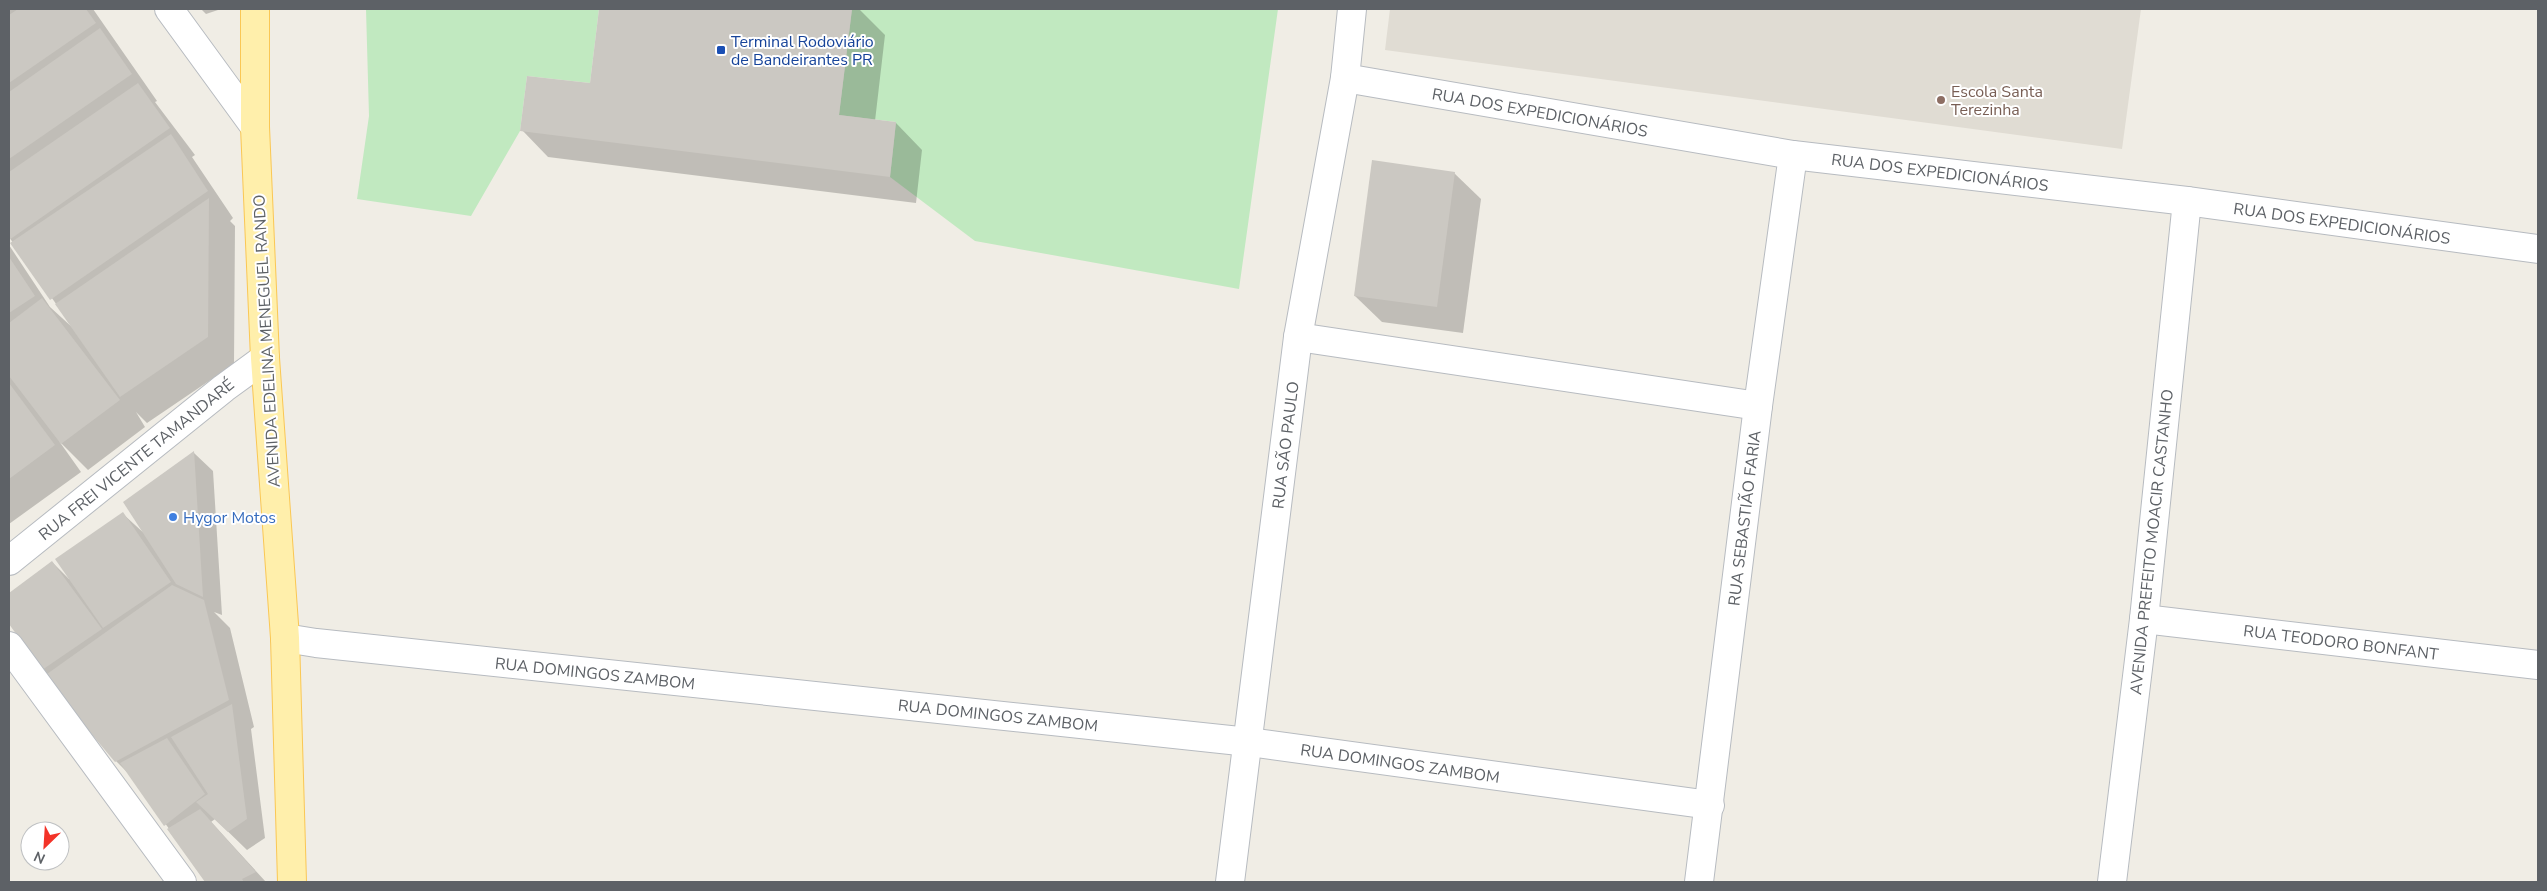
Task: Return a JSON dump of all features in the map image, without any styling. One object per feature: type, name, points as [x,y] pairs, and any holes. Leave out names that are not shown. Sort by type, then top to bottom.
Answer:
[{"type":"main road","name":"AVENIDA EDELINA MENEGUEL RANDO","points":[[255,9],[254,127],[265,358],[285,638],[292,882]]},
{"type":"street","points":[[169,9],[254,127]]},
{"type":"street","name":"RUA SÃO PAULO","points":[[1230,882],[1249,742],[1298,337],[1345,78],[1352,9]]},
{"type":"street","name":"RUA DOS EXPEDICIONÁRIOS","points":[[1345,78],[1793,155],[2187,201],[2538,249]]},
{"type":"street","name":"RUA SEBASTIÃO FARIA","points":[[1699,882],[1758,406],[1793,155]]},
{"type":"street","name":"AVENIDA PREFEITO MOACIR CASTANHO","points":[[2112,882],[2144,619],[2187,201]]},
{"type":"street","points":[[1298,337],[1758,406]]},
{"type":"street","name":"RUA FREI VICENTE TAMANDARÉ","points":[[9,561],[216,394],[265,358]]},
{"type":"street","name":"RUA TEODORO BONFANT","points":[[2144,619],[2538,665]]},
{"type":"street","name":"RUA DOMINGOS ZAMBOM","points":[[285,638],[326,644],[1249,742],[1710,805]]},
{"type":"street","points":[[9,646],[182,882]]},
{"type":"shaded area","name":"Escola Santa Terezinha","points":[[1390,9],[2141,9],[2122,149],[1385,50]]},
{"type":"green space","points":[[366,9],[599,9],[590,83],[527,76],[520,131],[471,216],[357,199],[369,116]]},
{"type":"green space","points":[[852,9],[1278,9],[1239,289],[975,241],[890,177],[896,122],[839,115]]},
{"type":"building","points":[[18,9],[86,9],[96,23],[9,83],[9,15]]},
{"type":"building","points":[[599,9],[852,9],[839,115],[896,122],[890,177],[520,131],[527,76],[590,83]]},
{"type":"building","points":[[100,28],[132,74],[9,159],[9,92]]},
{"type":"building","points":[[138,83],[170,128],[9,240],[9,172]]},
{"type":"building","points":[[171,134],[208,191],[50,300],[10,243]]},
{"type":"building","points":[[1372,160],[1455,172],[1437,307],[1354,296]]},
{"type":"building","points":[[209,198],[208,337],[120,397],[55,304]]},
{"type":"building","points":[[9,257],[35,296],[9,313]]},
{"type":"building","points":[[42,298],[120,400],[61,444],[9,376],[9,323]]},
{"type":"building","points":[[9,383],[55,445],[9,479]]},
{"type":"building","points":[[194,451],[203,597],[176,584],[123,502]]},
{"type":"building","points":[[123,512],[171,582],[103,628],[55,559]]},
{"type":"building","points":[[52,561],[102,629],[42,670],[9,624],[9,593]]},
{"type":"building","points":[[172,585],[204,600],[229,700],[115,762],[78,718],[47,674]]},
{"type":"building","points":[[232,704],[247,819],[228,832],[196,802],[208,794],[171,737]]},
{"type":"building","points":[[167,738],[205,794],[164,826],[120,763]]},
{"type":"building","points":[[200,809],[256,872],[242,879],[244,882],[205,882],[167,829]]},
{"type":"place","name":"Terminal Rodoviário de Bandeirantes PR","points":[[721,50]]},
{"type":"place","name":"Escola Santa Terezinha","points":[[1941,100]]},
{"type":"place","name":"Hygor Motos","points":[[173,517]]}]
